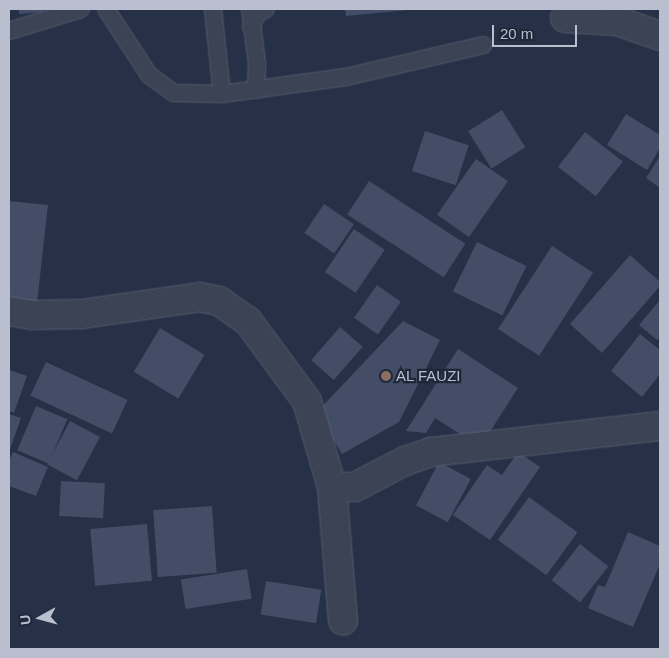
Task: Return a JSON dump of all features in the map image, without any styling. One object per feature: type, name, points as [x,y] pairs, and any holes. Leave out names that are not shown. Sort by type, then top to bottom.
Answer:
[{"type":"street","points":[[565,18],[617,21],[660,36]]},
{"type":"street","points":[[9,311],[32,315],[82,314],[200,296],[220,301],[248,321],[307,401],[332,487],[343,621]]},
{"type":"street","points":[[332,487],[355,487],[405,461],[430,452],[660,426]]},
{"type":"lane","points":[[9,32],[81,9]]},
{"type":"lane","points":[[106,9],[149,74],[174,93],[222,94],[346,77],[484,45]]},
{"type":"lane","points":[[213,9],[222,94]]},
{"type":"lane","points":[[250,9],[256,63],[256,90]]},
{"type":"lane","points":[[251,27],[257,14],[266,9]]},
{"type":"building","points":[[19,9],[43,9],[43,12],[19,14]]},
{"type":"building","points":[[345,9],[408,9],[408,10],[346,16]]},
{"type":"building","points":[[502,110],[525,147],[491,169],[468,131]]},
{"type":"building","points":[[626,114],[660,135],[660,148],[647,170],[607,145]]},
{"type":"building","points":[[425,131],[469,145],[456,185],[412,171]]},
{"type":"building","points":[[585,132],[623,162],[596,196],[558,167]]},
{"type":"building","points":[[660,156],[660,188],[646,178]]},
{"type":"building","points":[[476,159],[508,181],[469,237],[437,215]]},
{"type":"building","points":[[369,181],[465,244],[444,277],[347,215]]},
{"type":"building","points":[[9,201],[48,205],[37,303],[9,300]]},
{"type":"building","points":[[324,204],[354,224],[334,253],[304,233]]},
{"type":"building","points":[[354,229],[385,250],[356,293],[325,272]]},
{"type":"building","points":[[477,242],[526,266],[502,316],[453,291]]},
{"type":"building","points":[[552,246],[593,273],[539,356],[498,329]]},
{"type":"building","points":[[630,255],[660,282],[660,286],[602,353],[570,324]]},
{"type":"building","points":[[377,285],[401,302],[378,334],[354,318]]},
{"type":"building","points":[[660,300],[660,337],[657,340],[639,325]]},
{"type":"building","name":"AL FAUZI","points":[[403,321],[440,340],[399,422],[342,454],[317,412]]},
{"type":"building","points":[[340,327],[363,347],[334,380],[311,360]]},
{"type":"building","points":[[160,328],[205,355],[178,398],[134,372]]},
{"type":"building","points":[[640,334],[660,350],[660,374],[642,397],[611,371]]},
{"type":"building","points":[[458,349],[518,388],[480,447],[435,418],[426,433],[406,431]]},
{"type":"building","points":[[46,362],[128,400],[112,434],[30,396]]},
{"type":"building","points":[[9,370],[27,376],[14,413],[9,411]]},
{"type":"building","points":[[36,406],[67,419],[49,463],[17,450]]},
{"type":"building","points":[[9,414],[21,418],[9,452]]},
{"type":"building","points":[[70,421],[100,437],[77,480],[47,464]]},
{"type":"building","points":[[13,452],[48,467],[36,496],[9,486],[9,461]]},
{"type":"building","points":[[518,452],[540,467],[490,540],[453,515],[487,465],[502,475]]},
{"type":"building","points":[[439,462],[471,479],[448,522],[416,505]]},
{"type":"building","points":[[61,481],[105,483],[103,518],[59,516]]},
{"type":"building","points":[[529,497],[578,532],[546,575],[498,540]]},
{"type":"building","points":[[212,506],[217,573],[158,577],[153,510]]},
{"type":"building","points":[[147,524],[152,581],[95,586],[90,529]]},
{"type":"building","points":[[628,532],[660,546],[660,564],[633,627],[588,608],[598,585],[605,587]]},
{"type":"building","points":[[580,544],[608,566],[580,602],[552,580]]},
{"type":"building","points":[[247,569],[252,599],[186,609],[181,579]]},
{"type":"building","points":[[266,581],[321,590],[316,623],[261,615]]},
{"type":"place","name":"AL FAUZI","points":[[386,376]]}]
